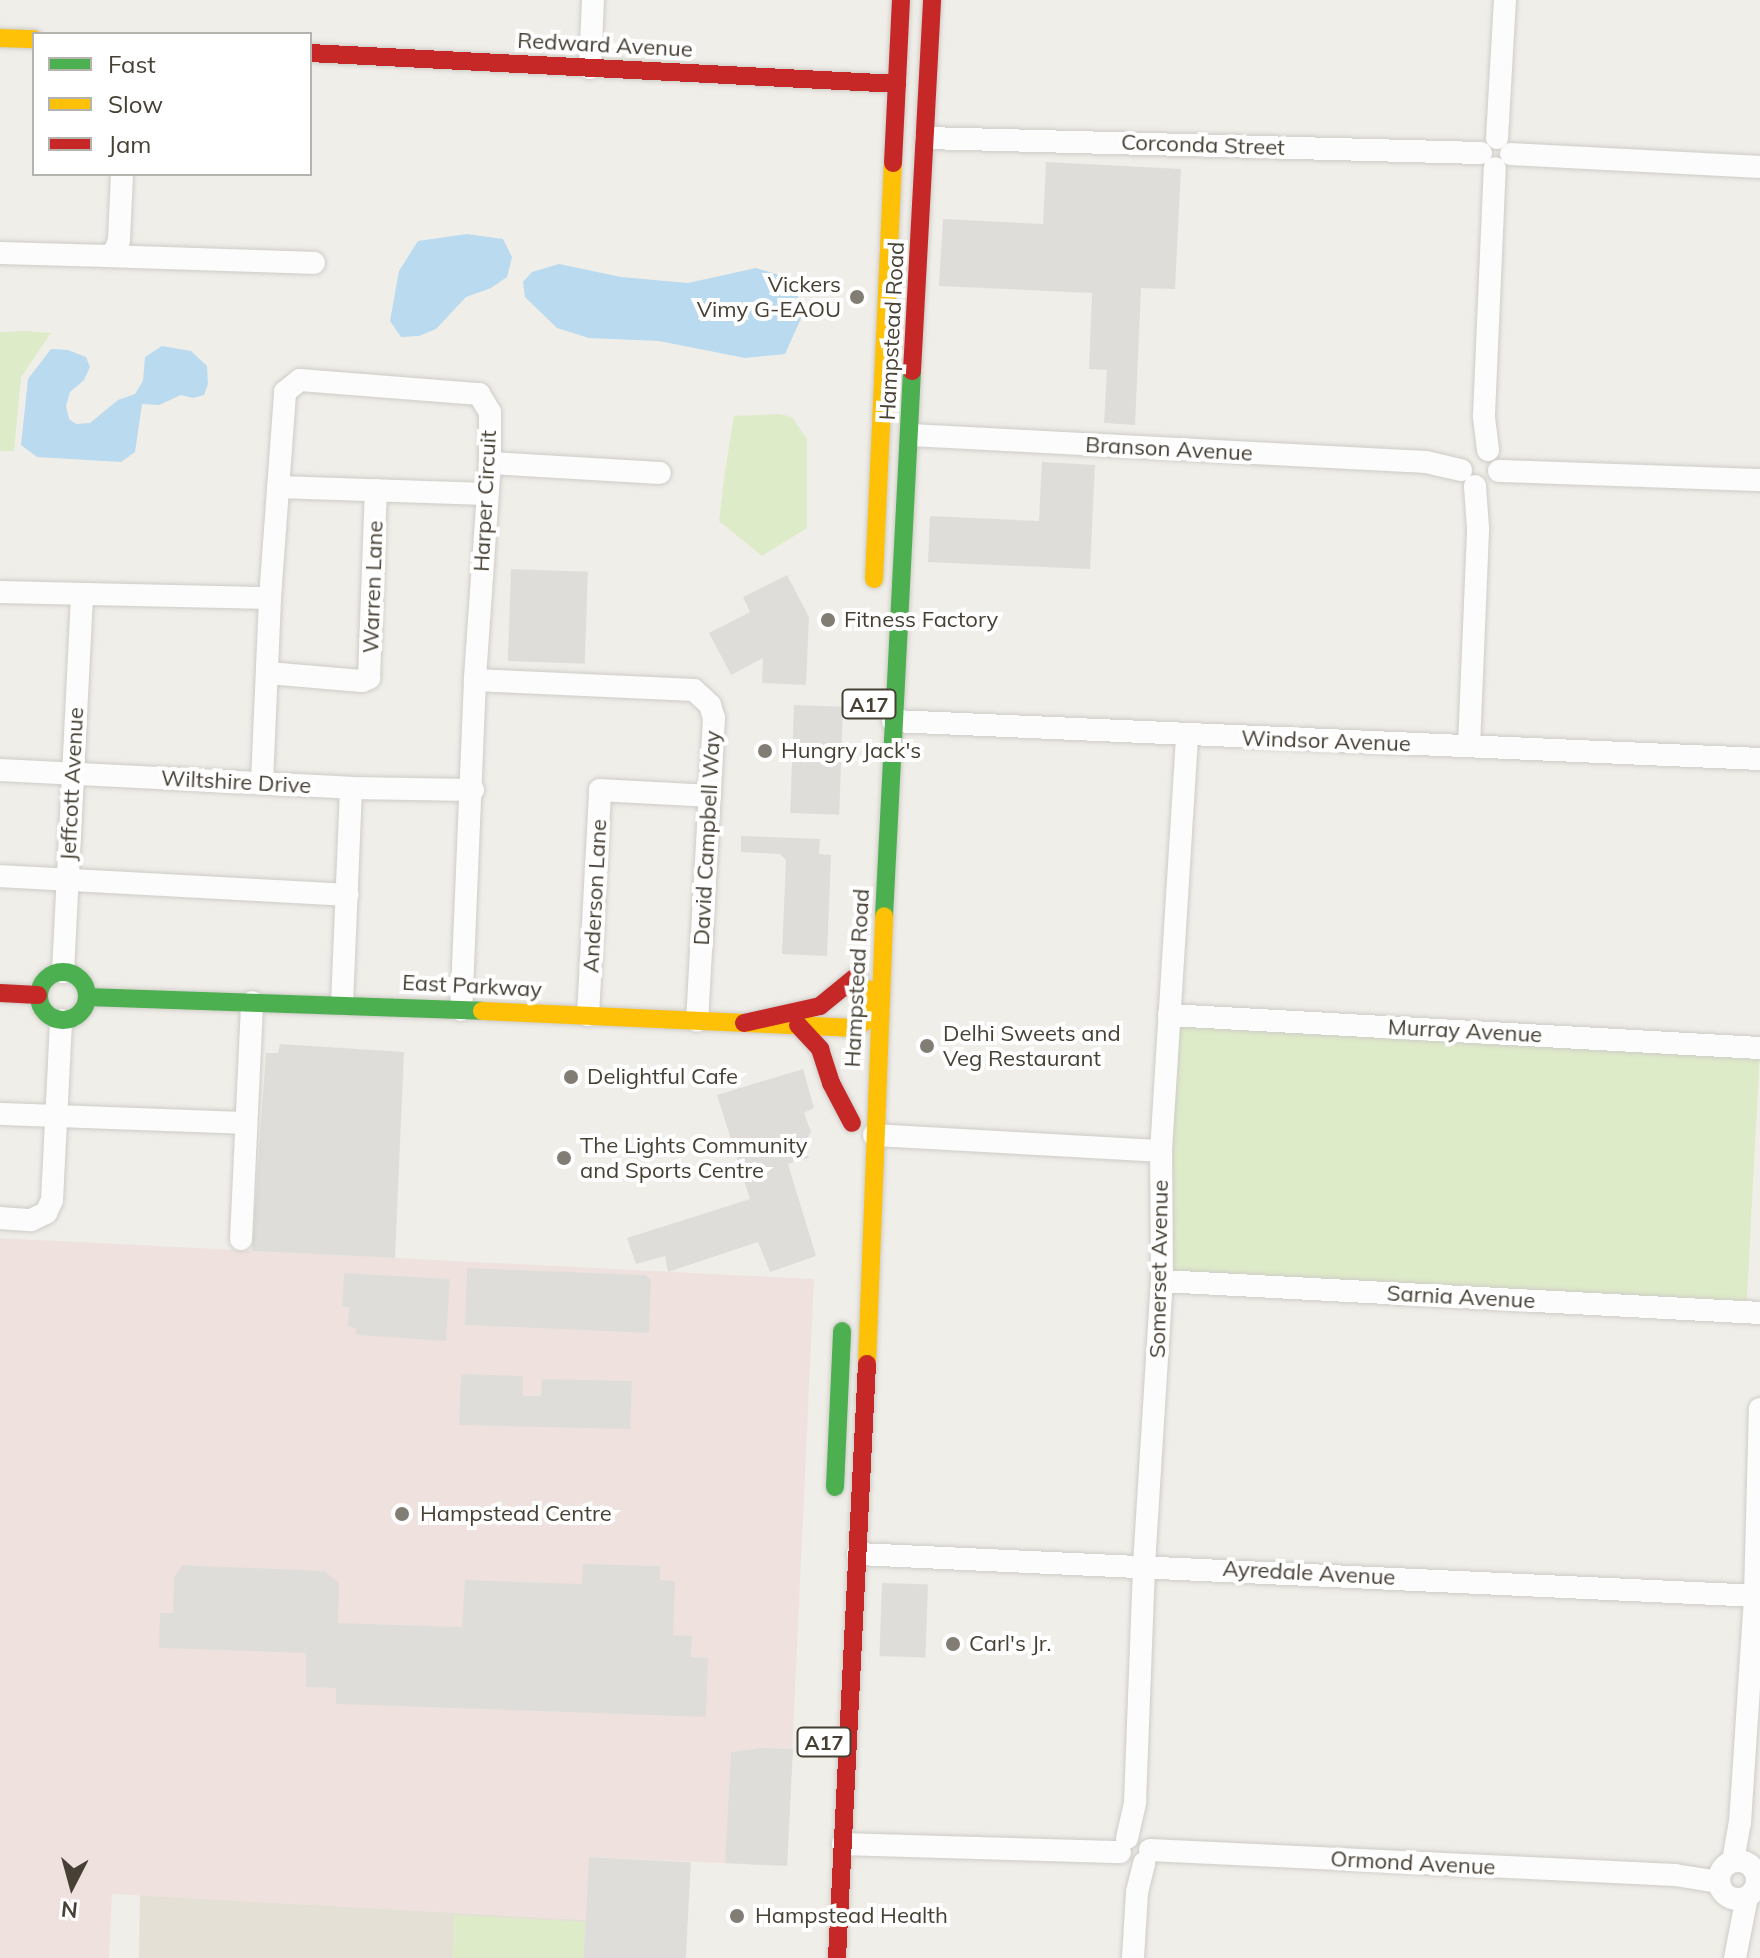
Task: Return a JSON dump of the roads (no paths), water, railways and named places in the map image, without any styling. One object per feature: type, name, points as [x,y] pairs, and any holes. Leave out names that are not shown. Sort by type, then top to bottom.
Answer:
[{"type":"main road","name":"Hampstead Road","points":[[873,604],[901,0]]},
{"type":"main road","name":"Hampstead Road","points":[[857,1135],[881,969],[932,0]]},
{"type":"main road","points":[[0,38],[32,39]]},
{"type":"main road","name":"Redward Avenue","points":[[312,53],[928,85]]},
{"type":"main road","points":[[895,137],[926,138]]},
{"type":"main road","points":[[880,433],[911,435]]},
{"type":"main road","name":"Hampstead Road","points":[[744,1023],[820,1006],[858,967],[855,1036]]},
{"type":"main road","points":[[855,1036],[865,1021],[868,987],[881,969]]},
{"type":"main road","points":[[63,972],[77,977],[87,997],[81,1011],[61,1020],[47,1015],[38,995],[43,981],[63,972]]},
{"type":"main road","points":[[0,993],[38,995]]},
{"type":"main road","name":"East Parkway","points":[[87,997],[342,1004],[798,1025],[855,1036]]},
{"type":"main road","points":[[798,1025],[820,1049],[831,1083],[857,1135]]},
{"type":"main road","name":"Hampstead Road","points":[[837,1958],[858,1554],[857,1135],[853,1092]]},
{"type":"main road","points":[[835,1505],[842,1319]]},
{"type":"main road","points":[[833,1552],[858,1554]]},
{"type":"main road","points":[[819,1844],[843,1844]]},
{"type":"street","points":[[590,68],[593,0]]},
{"type":"street","points":[[1469,746],[1505,0]]},
{"type":"street","name":"Corconda Street","points":[[926,138],[1496,153],[1760,167]]},
{"type":"street","points":[[108,256],[119,240],[122,176]]},
{"type":"street","points":[[0,253],[314,263]]},
{"type":"street","name":"Harper Circuit","points":[[262,782],[270,598],[285,392],[300,380],[479,394],[490,412],[490,463],[475,680],[473,790],[461,1010]]},
{"type":"street","name":"Branson Avenue","points":[[911,435],[1544,471],[1760,480]]},
{"type":"street","points":[[490,463],[660,473]]},
{"type":"street","points":[[278,487],[486,494]]},
{"type":"street","name":"Warren Lane","points":[[268,673],[362,681],[369,678],[376,490]]},
{"type":"street","points":[[0,592],[82,597],[270,598]]},
{"type":"street","name":"Jeffcott Avenue","points":[[63,972],[82,597]]},
{"type":"street","name":"David Campbell Way","points":[[475,680],[694,690],[710,705],[714,718],[697,1021]]},
{"type":"street","name":"Windsor Avenue","points":[[893,721],[1760,759]]},
{"type":"street","name":"Somerset Avenue","points":[[1133,1958],[1144,1565],[1162,1281],[1161,1151],[1187,736]]},
{"type":"street","name":"Wiltshire Drive","points":[[0,770],[351,788],[473,790]]},
{"type":"street","points":[[342,1004],[351,788]]},
{"type":"street","name":"Anderson Lane","points":[[588,1015],[600,790],[710,796]]},
{"type":"street","points":[[0,876],[347,895]]},
{"type":"street","points":[[241,1239],[252,1002]]},
{"type":"street","name":"Murray Avenue","points":[[1169,1015],[1760,1048]]},
{"type":"street","points":[[0,1218],[31,1220],[46,1213],[52,1200],[61,1020]]},
{"type":"street","points":[[0,1114],[245,1123]]},
{"type":"street","points":[[857,1135],[1161,1151]]},
{"type":"street","name":"Sarnia Avenue","points":[[1162,1281],[1760,1313]]},
{"type":"street","points":[[1736,1950],[1743,1880],[1740,1823],[1758,1596],[1760,1409]]},
{"type":"street","name":"Ayredale Avenue","points":[[858,1554],[1758,1596]]},
{"type":"street","name":"Ormond Avenue","points":[[843,1844],[1136,1851],[1743,1880]]},
{"type":"water","points":[[467,234],[503,239],[512,257],[507,277],[491,288],[466,297],[436,329],[419,336],[401,337],[390,321],[399,271],[418,241]]},
{"type":"water","points":[[559,264],[621,277],[688,283],[756,268],[793,279],[803,314],[785,354],[745,358],[659,341],[589,338],[557,328],[525,297],[523,282],[532,272]]},
{"type":"water","points":[[162,346],[191,351],[207,366],[208,384],[204,395],[193,398],[181,395],[159,405],[142,404],[135,452],[121,462],[37,457],[21,445],[28,379],[51,349],[68,350],[86,357],[90,367],[84,380],[70,392],[66,406],[69,419],[76,424],[90,423],[118,400],[135,394],[143,381],[145,357]]},
{"type":"place","name":"Vickers Vimy G-EAOU","points":[[857,297]]},
{"type":"place","name":"Fitness Factory","points":[[828,620]]},
{"type":"place","name":"Hungry Jack's","points":[[765,751]]},
{"type":"place","name":"Delhi Sweets and Veg Restaurant","points":[[927,1046]]},
{"type":"place","name":"Delightful Cafe","points":[[571,1077]]},
{"type":"place","name":"The Lights Community and Sports Centre","points":[[564,1158]]},
{"type":"place","name":"Hampstead Centre","points":[[402,1514]]},
{"type":"place","name":"Carl's Jr.","points":[[953,1644]]},
{"type":"place","name":"Hampstead Health","points":[[737,1916]]}]
